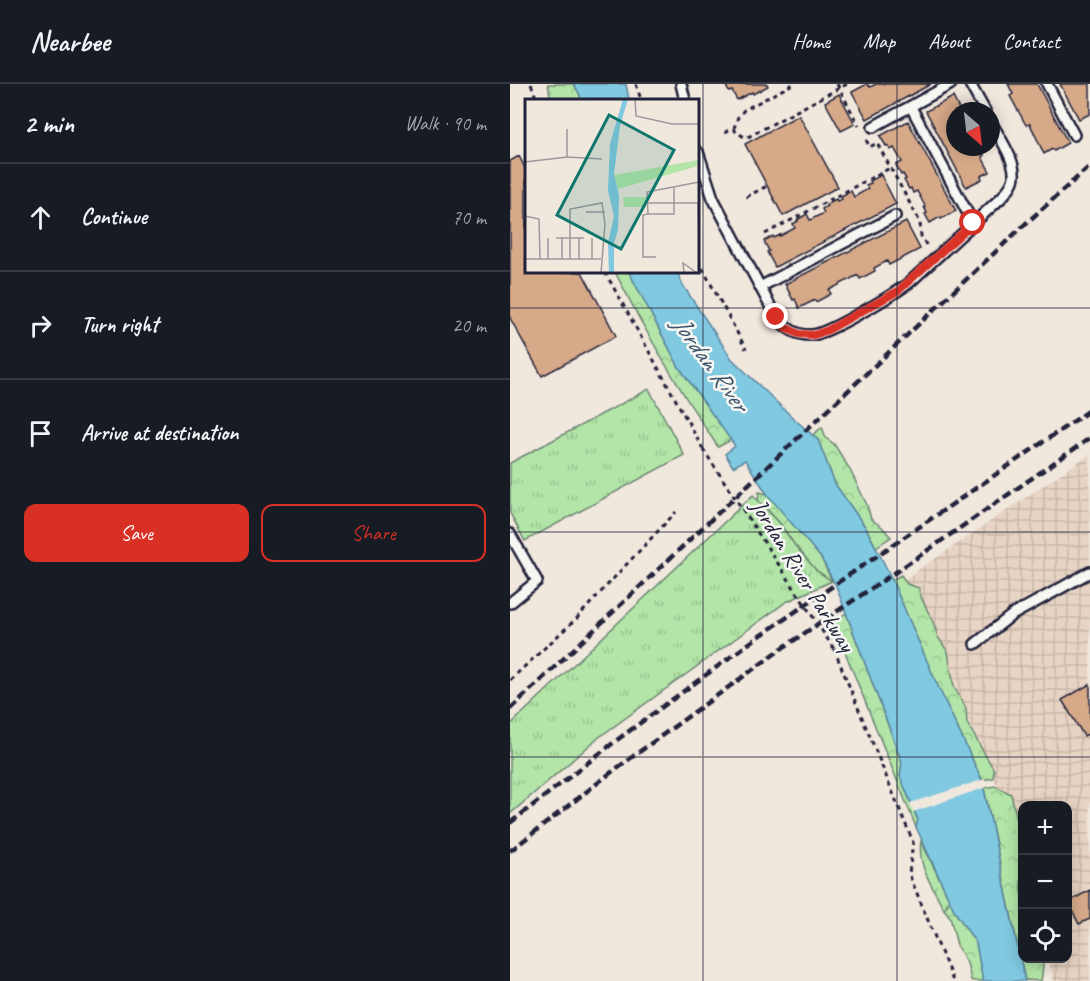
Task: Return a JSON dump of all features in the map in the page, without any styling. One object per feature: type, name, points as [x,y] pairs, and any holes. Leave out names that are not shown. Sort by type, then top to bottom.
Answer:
[{"type":"lane","points":[[873,127],[951,84]]},
{"type":"lane","points":[[970,84],[980,102]]},
{"type":"lane","points":[[1047,84],[1074,135]]},
{"type":"lane","points":[[910,106],[973,223]]},
{"type":"lane","points":[[699,155],[713,198],[776,317],[786,328],[799,334],[814,335],[828,330],[898,291],[1002,197],[1012,182],[1014,174],[1011,160],[1000,139]]},
{"type":"lane","points":[[760,287],[895,216]]},
{"type":"lane","points":[[510,534],[537,581],[510,603]]},
{"type":"lane","points":[[975,644],[1012,615],[1090,572]]},
{"type":"path","points":[[531,84],[537,99]]},
{"type":"path","points":[[636,84],[641,99]]},
{"type":"path","points":[[725,132],[734,128],[738,117],[744,110],[792,84]]},
{"type":"path","points":[[734,128],[746,138],[838,86],[847,84]]},
{"type":"path","points":[[838,86],[860,127]]},
{"type":"path","points":[[865,137],[870,147],[877,143],[920,222],[921,236],[928,248]]},
{"type":"path","points":[[765,234],[890,168]]},
{"type":"path","points":[[746,196],[767,186]]},
{"type":"path","points":[[699,262],[746,349]]},
{"type":"path","name":"Jordan River Parkway","points":[[606,273],[703,450],[834,650],[913,842],[909,874],[953,981]]},
{"type":"path","points":[[510,680],[578,618],[676,512]]},
{"type":"shaded area","points":[[1090,454],[1090,981],[1054,981],[1049,963],[1072,963],[1072,801],[1018,801],[1018,847],[1010,814],[905,579]]},
{"type":"green space","points":[[548,84],[574,84],[581,99],[551,99]]},
{"type":"green space","points":[[616,273],[630,273],[679,367],[731,440],[718,447],[638,317]]},
{"type":"green space","points":[[649,389],[684,455],[525,541],[510,513],[510,463]]},
{"type":"green space","points":[[822,427],[826,438],[834,444],[849,468],[867,505],[871,519],[891,537],[876,547],[866,528],[835,484],[818,440],[813,435]]},
{"type":"green space","points":[[759,492],[767,494],[792,521],[821,558],[832,581],[816,570],[794,544],[779,522],[758,500]]},
{"type":"green space","points":[[753,495],[779,522],[816,570],[832,581],[786,602],[598,738],[510,814],[510,725]]},
{"type":"green space","points":[[901,575],[907,584],[919,588],[938,637],[948,652],[954,687],[966,708],[967,723],[994,770],[993,778],[982,780],[936,682],[892,580]]},
{"type":"green space","points":[[846,613],[902,762],[900,776],[918,821],[916,827],[841,642],[829,626]]},
{"type":"green space","points":[[995,786],[1011,794],[1018,824],[1018,947],[984,788]]},
{"type":"green space","points":[[921,841],[950,901],[944,909],[924,868],[920,850]]},
{"type":"green space","points":[[950,901],[976,943],[983,981],[971,980],[967,963],[957,945],[950,917],[944,909]]},
{"type":"green space","points":[[1021,963],[1042,963],[1041,981],[1025,980]]},
{"type":"water","points":[[574,84],[626,84],[629,99],[581,99]]},
{"type":"water","name":"Jordan River","points":[[630,273],[677,273],[684,287],[732,359],[818,440],[835,484],[866,528],[889,573],[982,780],[1018,948],[1018,963],[1021,963],[1025,981],[983,981],[976,943],[955,912],[916,827],[918,820],[900,776],[902,762],[836,586],[821,558],[767,494],[745,460],[733,467],[725,454],[735,446],[679,367]]},
{"type":"pier","points":[[985,779],[987,787],[913,812],[910,803]]},
{"type":"building","points":[[725,84],[767,84],[768,86],[737,100]]},
{"type":"building","points":[[867,84],[870,87],[876,84],[931,84],[867,119],[852,92]]},
{"type":"building","points":[[1008,84],[1037,84],[1068,143],[1044,154],[1030,124],[1026,125],[1010,96],[1013,94]]},
{"type":"building","points":[[1060,84],[1090,84],[1090,114],[1079,119]]},
{"type":"building","points":[[839,94],[855,124],[841,131],[825,102]]},
{"type":"building","points":[[953,97],[956,102],[946,102],[946,149],[926,111]]},
{"type":"building","points":[[799,115],[838,187],[783,216],[745,144]]},
{"type":"building","points":[[908,121],[956,211],[930,223],[917,191],[913,193],[911,188],[909,189],[904,180],[906,179],[896,165],[902,162],[894,148],[890,150],[880,136]]},
{"type":"building","points":[[519,156],[525,168],[525,273],[583,273],[616,336],[542,376],[510,318],[510,161]]},
{"type":"building","points":[[950,156],[983,156],[990,172],[966,187]]},
{"type":"building","points":[[881,175],[896,204],[775,267],[764,241],[795,228],[793,224],[807,214],[810,220],[824,213],[822,209],[827,206],[826,204],[842,199],[841,196],[851,191],[854,197],[868,189],[866,185]]},
{"type":"building","points":[[906,222],[920,249],[889,265],[887,261],[860,279],[858,275],[829,290],[831,294],[816,302],[815,300],[799,308],[795,299],[793,300],[785,284]]},
{"type":"building","points":[[1090,684],[1090,733],[1084,736],[1062,700]]},
{"type":"building","points":[[1090,890],[1090,919],[1079,924],[1072,910],[1072,900]]},
{"type":"railway","points":[[510,709],[1023,226],[1090,166]]},
{"type":"railway","points":[[510,823],[621,737],[751,642],[1090,410]]},
{"type":"railway","points":[[510,851],[617,768],[784,647],[1090,438]]},
{"type":"route","points":[[776,317],[786,328],[799,334],[814,335],[828,330],[898,291],[973,223]]}]
